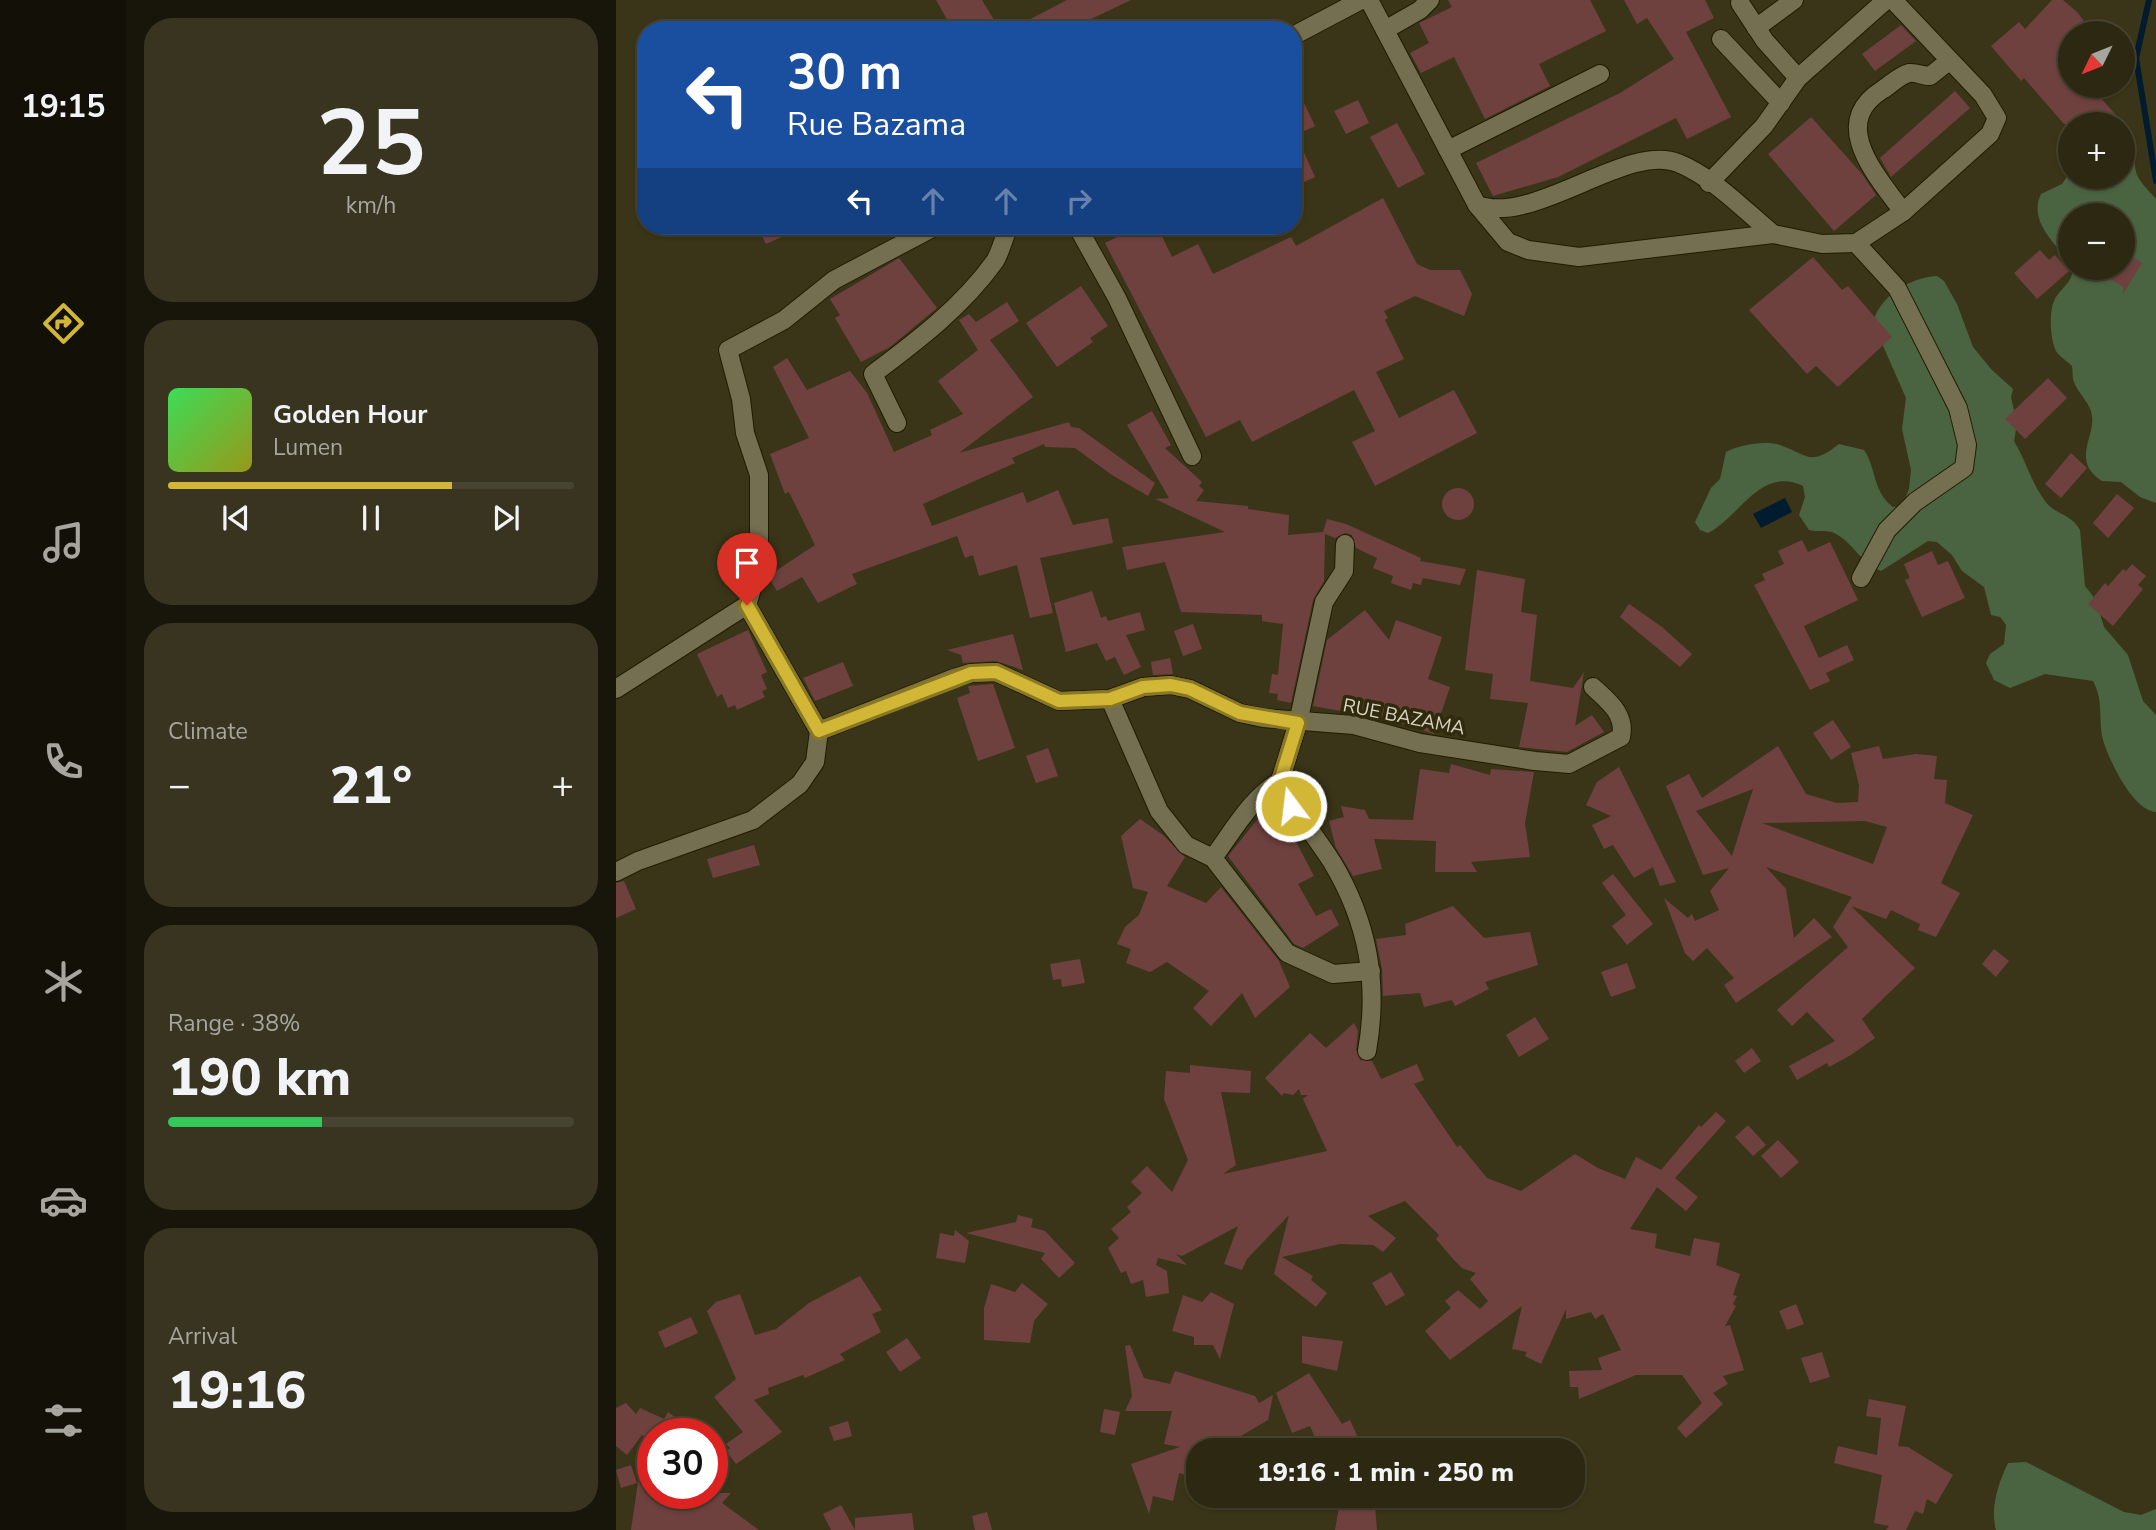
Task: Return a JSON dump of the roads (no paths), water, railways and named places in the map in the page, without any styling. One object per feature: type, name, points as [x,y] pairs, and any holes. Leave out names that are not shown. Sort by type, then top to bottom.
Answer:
[{"type":"street","points":[[1302,31],[1362,0]]},
{"type":"street","points":[[1369,0],[1477,205],[1508,242],[1528,250],[1579,257],[1773,234],[1822,244],[1856,243],[1903,212],[1990,134],[1997,118],[1983,95],[1893,0]]},
{"type":"street","points":[[1385,30],[1420,10],[1430,0]]},
{"type":"street","points":[[1756,28],[1794,0]]},
{"type":"street","points":[[1710,183],[1781,103],[1798,78],[1886,0]]},
{"type":"street","points":[[1740,3],[1756,28],[1798,78]]},
{"type":"street","points":[[1721,39],[1781,103]]},
{"type":"street","points":[[1903,212],[1869,163],[1858,141],[1857,119],[1869,98],[1908,73],[1930,76],[1949,61]]},
{"type":"street","points":[[1448,150],[1600,74]]},
{"type":"street","points":[[1477,205],[1505,211],[1649,159],[1676,162],[1710,183],[1773,234]]},
{"type":"street","points":[[616,689],[747,605],[759,565],[759,475],[745,433],[741,400],[728,350],[784,320],[834,280],[919,235]]},
{"type":"street","points":[[897,423],[873,374],[926,336],[996,259],[1005,235]]},
{"type":"street","points":[[1082,235],[1117,298],[1192,456]]},
{"type":"street","points":[[1856,243],[1897,288],[1958,408],[1967,444],[1964,468],[1915,502],[1887,530],[1861,578]]},
{"type":"street","points":[[1345,544],[1344,571],[1324,602],[1298,723],[1280,781],[1291,806],[1332,862],[1359,916],[1371,971],[1374,1012],[1367,1051]]},
{"type":"street","points":[[616,872],[638,861],[753,820],[800,784],[815,762],[819,731],[747,605]]},
{"type":"street","name":"RUE BAZAMA","points":[[819,731],[971,673],[996,672],[1059,701],[1110,699],[1143,687],[1171,685],[1190,689],[1240,713],[1298,723],[1354,725],[1420,743],[1569,764],[1621,737],[1623,726],[1617,711],[1593,687]]},
{"type":"street","points":[[1110,699],[1159,811],[1186,845],[1213,858],[1287,953],[1334,974],[1371,971]]},
{"type":"street","points":[[1213,858],[1266,789],[1280,781]]},
{"type":"water","points":[[1785,498],[1792,512],[1761,528],[1753,514]]},
{"type":"waterway","points":[[2149,0],[2136,58],[2156,181]]}]
